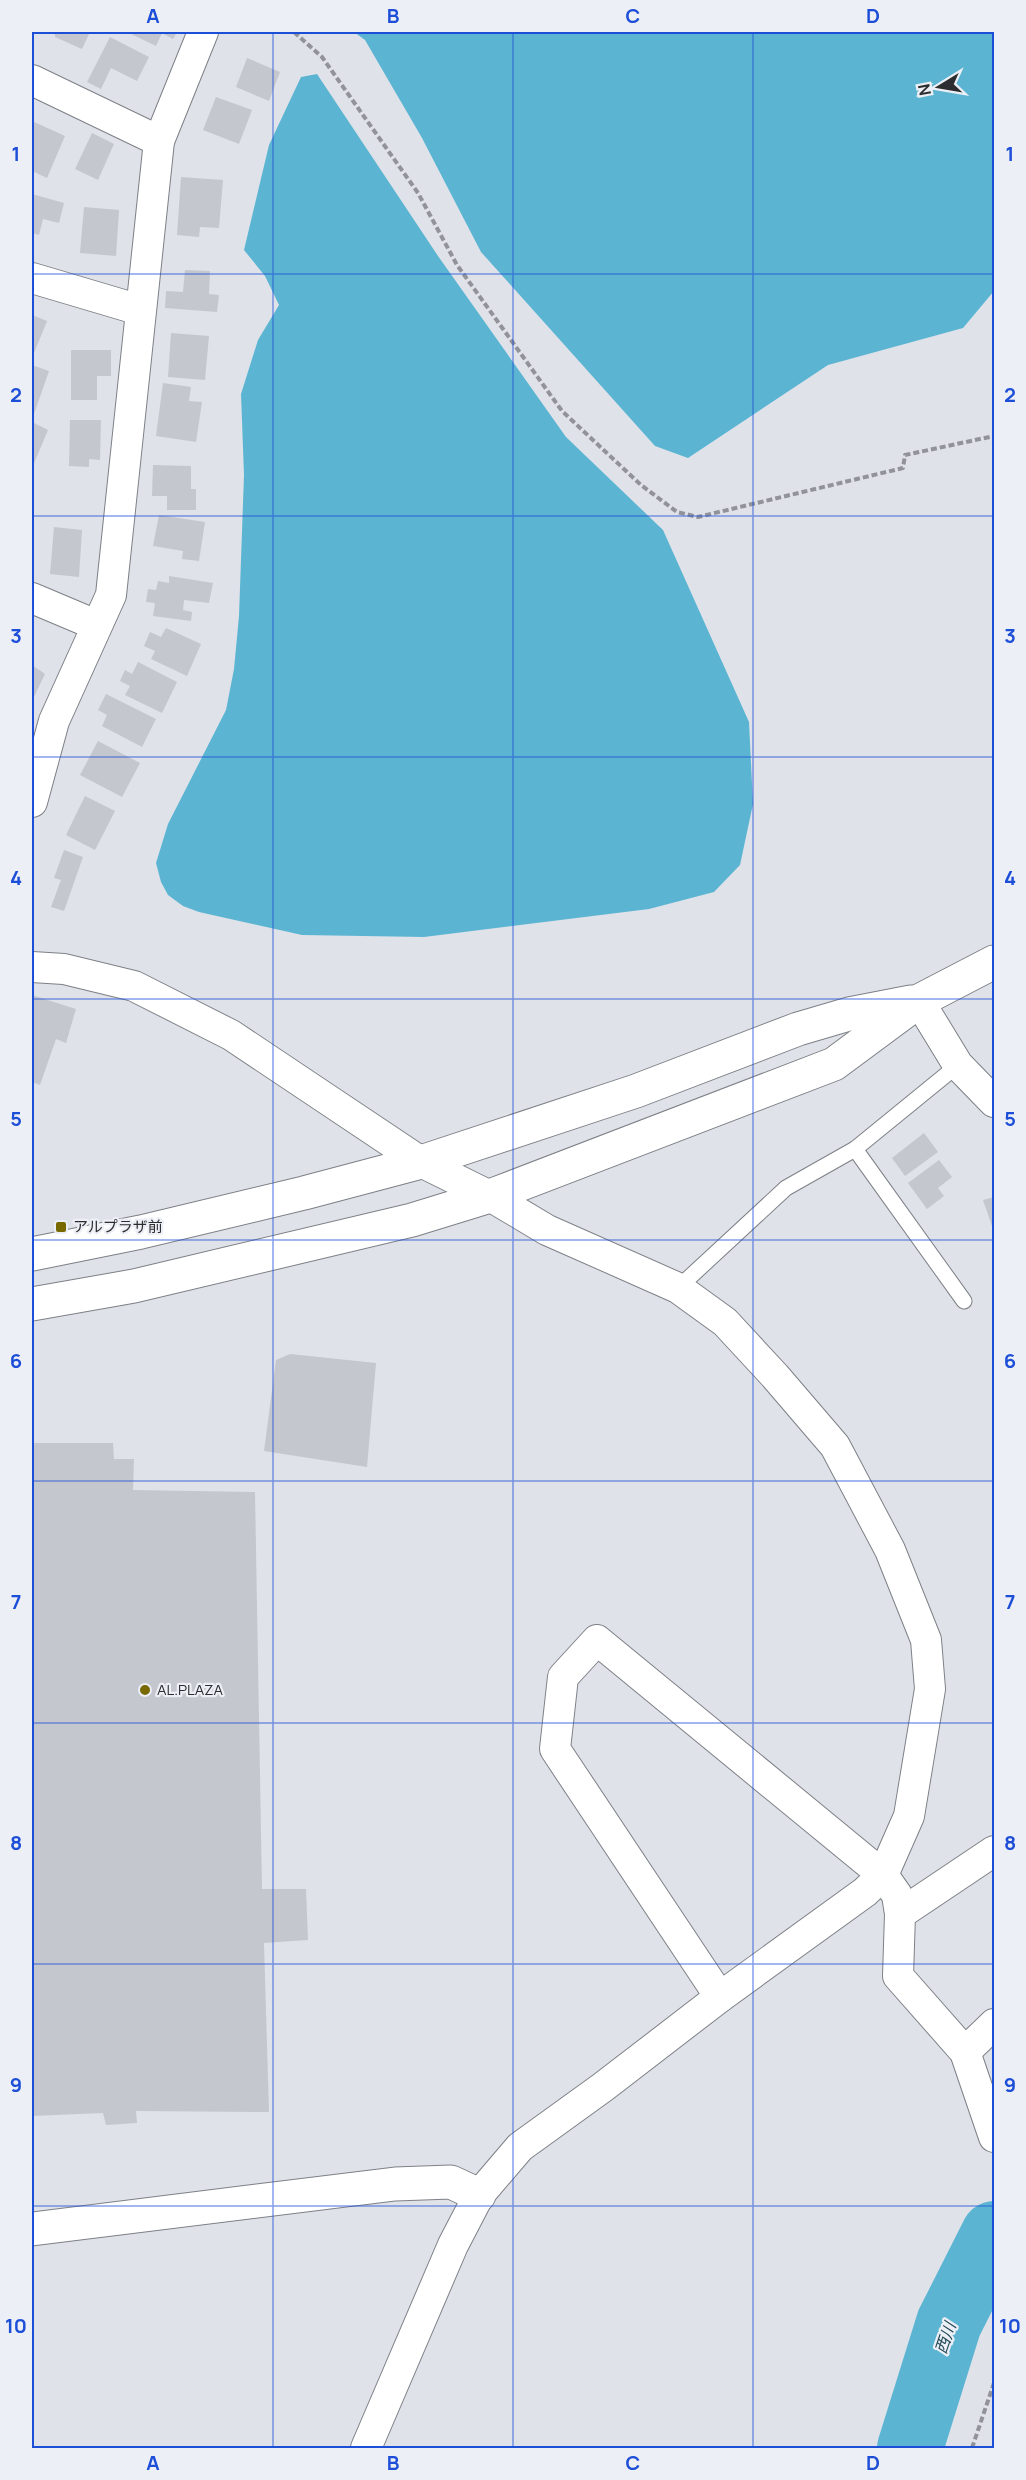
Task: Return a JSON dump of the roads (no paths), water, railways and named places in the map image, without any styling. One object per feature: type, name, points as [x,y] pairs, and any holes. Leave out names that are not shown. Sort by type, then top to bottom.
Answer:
[{"type":"street","points":[[32,802],[54,721],[111,595],[159,141],[203,32]]},
{"type":"street","points":[[32,80],[159,141]]},
{"type":"street","points":[[32,278],[140,310]]},
{"type":"street","points":[[32,598],[96,625]]},
{"type":"street","points":[[32,1304],[134,1286],[412,1220],[490,1196],[834,1064],[919,1001],[994,962]]},
{"type":"street","points":[[32,968],[64,969],[134,986],[231,1035],[421,1161],[490,1196],[547,1230],[678,1288],[725,1322],[835,1446],[890,1550],[926,1641],[930,1689],[909,1816],[883,1875],[865,1892],[520,2147],[479,2195],[453,2245],[366,2448]]},
{"type":"street","points":[[919,1001],[958,1065],[994,1102]]},
{"type":"street","points":[[32,1254],[141,1232],[281,1199],[421,1161],[636,1091],[798,1029],[849,1014],[919,1001]]},
{"type":"street","points":[[720,1997],[555,1749],[563,1677],[597,1640],[883,1875],[897,1895],[900,1914],[898,1976],[965,2052],[994,2137]]},
{"type":"street","points":[[900,1914],[994,1851]]},
{"type":"street","points":[[965,2052],[994,2024]]},
{"type":"street","points":[[32,2229],[395,2184],[451,2182],[479,2195]]},
{"type":"lane","points":[[678,1288],[786,1188],[855,1149],[958,1065]]},
{"type":"lane","points":[[855,1149],[964,1301]]},
{"type":"water","points":[[354,32],[994,32],[994,291],[963,328],[828,365],[688,458],[655,446],[481,252],[422,138],[365,40]]},
{"type":"water","points":[[317,74],[438,256],[566,437],[663,530],[749,722],[753,804],[740,865],[714,892],[649,909],[424,937],[302,935],[199,912],[183,906],[168,895],[161,882],[156,863],[168,824],[226,710],[234,669],[239,616],[244,475],[241,394],[258,340],[279,305],[265,276],[244,250],[269,145],[301,77]]},
{"type":"waterway","name":"西川","points":[[910,2448],[949,2323],[994,2234]]},
{"type":"place","name":"アルプラザ前","points":[[61,1227]]},
{"type":"place","name":"AL.PLAZA","points":[[145,1690]]}]
